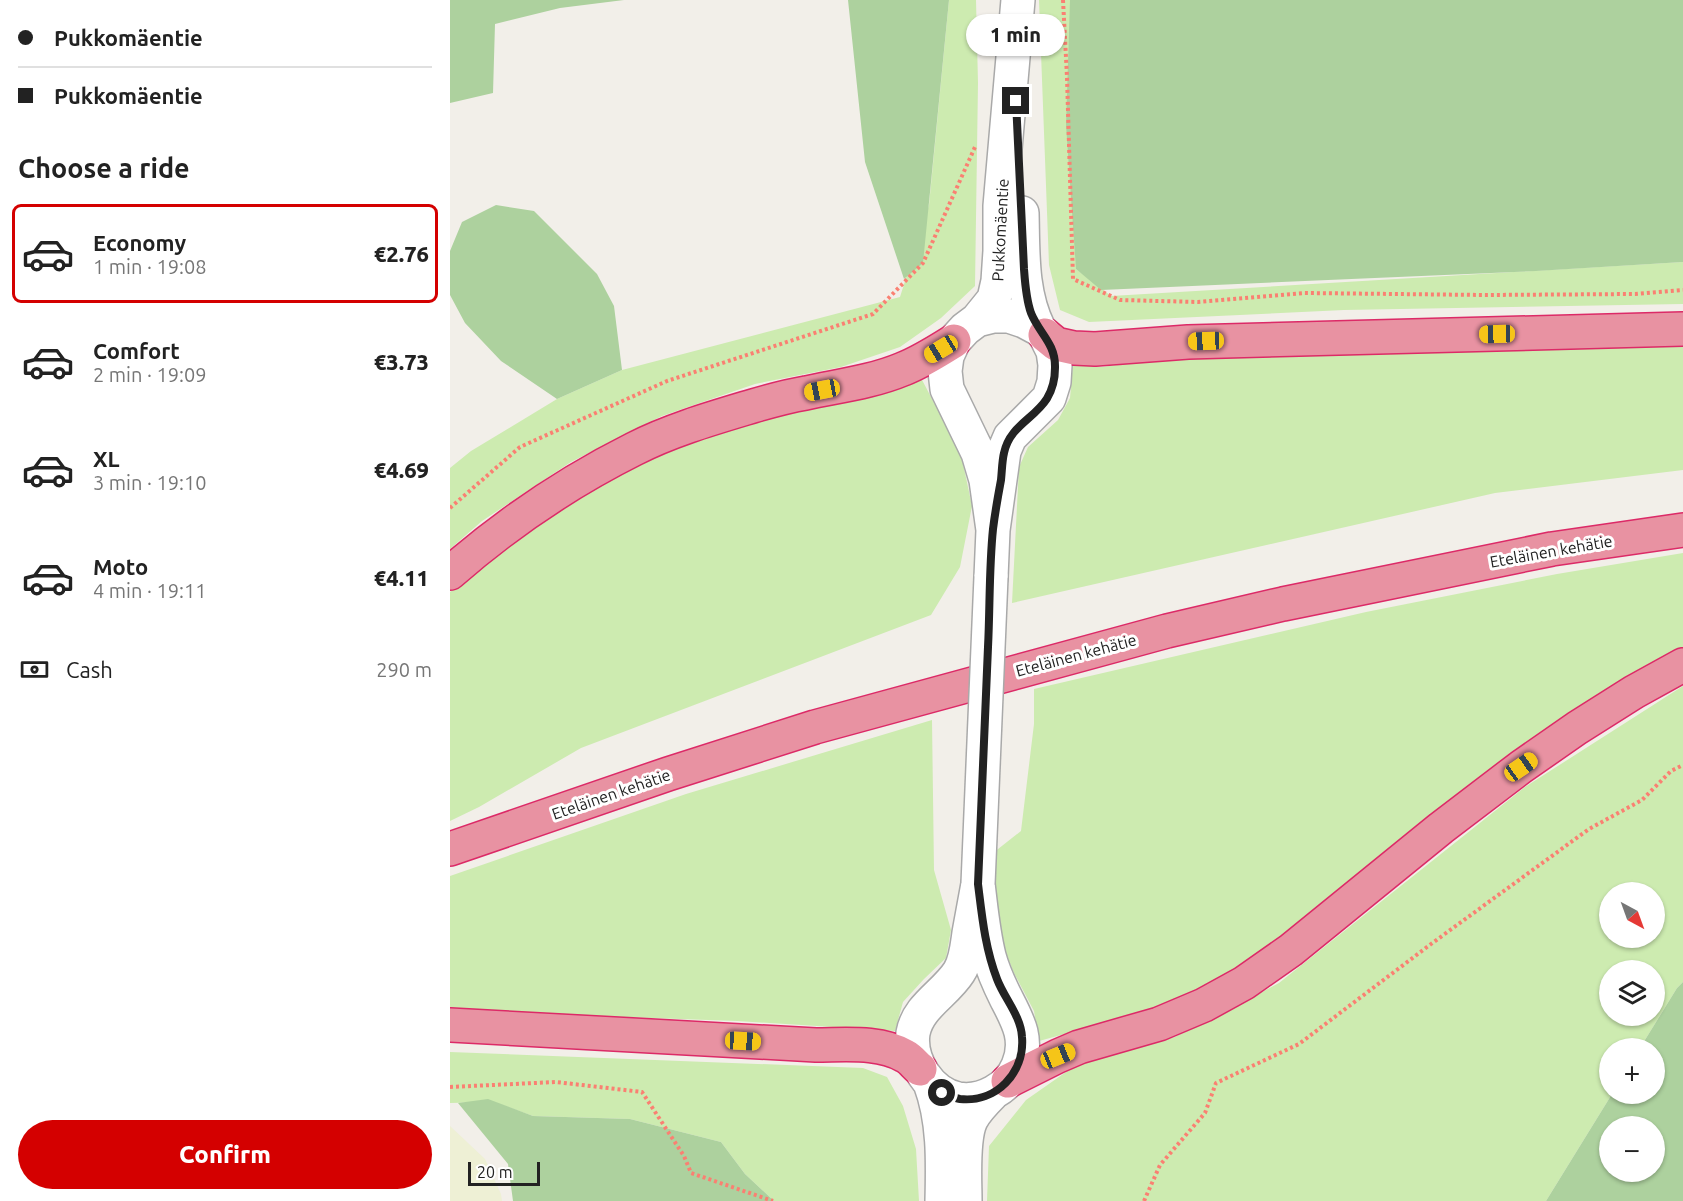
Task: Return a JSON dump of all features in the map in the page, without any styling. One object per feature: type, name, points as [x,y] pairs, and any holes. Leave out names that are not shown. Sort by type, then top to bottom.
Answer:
[{"type":"highway","points":[[1042,332],[1056,344],[1095,349],[1188,342],[1683,329]]},
{"type":"highway","points":[[450,573],[516,520],[635,448],[694,424],[755,406],[803,393],[870,380],[902,370],[927,357],[966,330]]},
{"type":"highway","name":"Eteläinen kehätie","points":[[450,849],[668,774],[815,727],[1156,634],[1283,604],[1552,549],[1683,530]]},
{"type":"highway","points":[[1000,1088],[1058,1056],[1079,1047],[1159,1024],[1204,1005],[1244,983],[1291,950],[1440,828],[1521,767],[1634,692],[1683,665]]},
{"type":"highway","points":[[450,1025],[806,1045],[876,1046],[907,1057],[925,1076]]},
{"type":"street","name":"Pukkomäentie","points":[[993,530],[986,480],[978,453],[947,389],[945,371],[947,356],[966,330],[994,299],[998,281],[1000,206],[1018,0]]},
{"type":"street","name":"Pukkomäentie","points":[[942,1201],[943,1168],[937,1101],[914,1050],[914,1034],[919,1018],[928,1004],[944,991],[960,971],[965,958],[978,884],[993,530],[1004,451],[1010,436],[1049,398],[1054,382],[1054,358],[1031,313],[1026,293],[1014,62]]},
{"type":"street","points":[[966,330],[993,316],[1009,316],[1024,321],[1042,332]]},
{"type":"street","name":"Pukkomäentie","points":[[965,1201],[967,1139],[970,1122],[980,1107],[1018,1068],[1022,1052],[1022,1035],[1017,1018],[997,980],[984,936],[978,884]]},
{"type":"street","points":[[925,1076],[942,1093],[958,1099],[973,1099],[1000,1088]]},
{"type":"path","points":[[1063,0],[1068,88],[1073,279],[1120,300],[1187,301],[1304,293],[1509,295],[1635,294],[1683,290]]},
{"type":"path","points":[[450,508],[520,447],[530,442],[667,381],[873,314],[923,262],[976,146]]},
{"type":"path","points":[[1143,1201],[1160,1165],[1205,1113],[1216,1083],[1299,1044],[1589,828],[1642,800],[1671,771],[1683,765]]},
{"type":"path","points":[[450,1087],[556,1082],[642,1092],[684,1156],[691,1173],[773,1201]]},
{"type":"green space","points":[[450,0],[624,0],[560,8],[495,24],[493,93],[450,103]]},
{"type":"green space","points":[[848,0],[949,0],[923,263],[904,279],[865,162]]},
{"type":"green space","points":[[949,0],[976,0],[978,83],[975,286],[941,318],[900,347],[841,367],[755,384],[662,416],[571,462],[482,521],[450,549],[450,468],[471,451],[557,399],[622,370],[900,297],[929,205]]},
{"type":"green space","points":[[1039,0],[1072,0],[1076,269],[1111,296],[1683,262],[1683,304],[1344,310],[1089,322],[1060,310],[1049,265]]},
{"type":"green space","points":[[1070,0],[1683,0],[1683,262],[1536,271],[1101,290],[1076,269],[1066,125]]},
{"type":"green space","points":[[496,205],[534,211],[597,274],[614,306],[622,370],[557,399],[501,361],[465,323],[450,295],[450,251],[462,222]]},
{"type":"green space","points":[[1683,346],[1683,470],[1495,493],[1012,603],[1019,467],[1028,447],[1058,420],[1070,398],[1073,364],[1102,367],[1185,356]]},
{"type":"green space","points":[[921,378],[961,454],[972,506],[960,567],[931,615],[581,748],[479,807],[450,821],[450,592],[494,553],[577,498],[663,450],[746,421]]},
{"type":"green space","points":[[1683,553],[1683,649],[1565,716],[1454,797],[1271,947],[1201,989],[1142,1013],[1039,1041],[1034,1011],[1003,946],[993,900],[993,853],[1021,831],[1034,724],[1034,689],[1366,612],[1557,574]]},
{"type":"green space","points":[[1683,686],[1683,982],[1665,1007],[1665,960],[1599,960],[1599,1026],[1654,1026],[1646,1038],[1599,1038],[1599,1104],[1606,1104],[1546,1201],[987,1201],[989,1146],[1026,1100],[1076,1065],[1175,1037],[1279,983],[1525,787]]},
{"type":"green space","points":[[932,720],[934,870],[951,930],[946,958],[903,1002],[895,1031],[737,1021],[450,1011],[450,876],[686,794]]},
{"type":"green space","points":[[1683,982],[1683,1201],[1546,1201],[1606,1104],[1665,1104],[1665,1038],[1646,1038],[1654,1026],[1665,1026],[1665,1007]]},
{"type":"green space","points":[[450,1052],[863,1068],[887,1077],[903,1106],[916,1149],[919,1201],[774,1201],[745,1174],[721,1142],[630,1119],[533,1116],[494,1102],[450,1103]]},
{"type":"green space","points":[[488,1099],[533,1116],[630,1119],[721,1142],[745,1174],[774,1201],[513,1201],[508,1164],[458,1103]]},
{"type":"green space","points":[[450,1126],[485,1159],[502,1201],[450,1201]]},
{"type":"route","points":[[942,1093],[958,1099],[973,1099],[992,1094],[1008,1081],[1018,1068],[1022,1052],[1022,1035],[1017,1018],[997,980],[984,936],[978,884],[993,530],[1004,451],[1010,436],[1049,398],[1054,382],[1055,365],[1053,351],[1031,313],[1026,293],[1016,101]]}]
